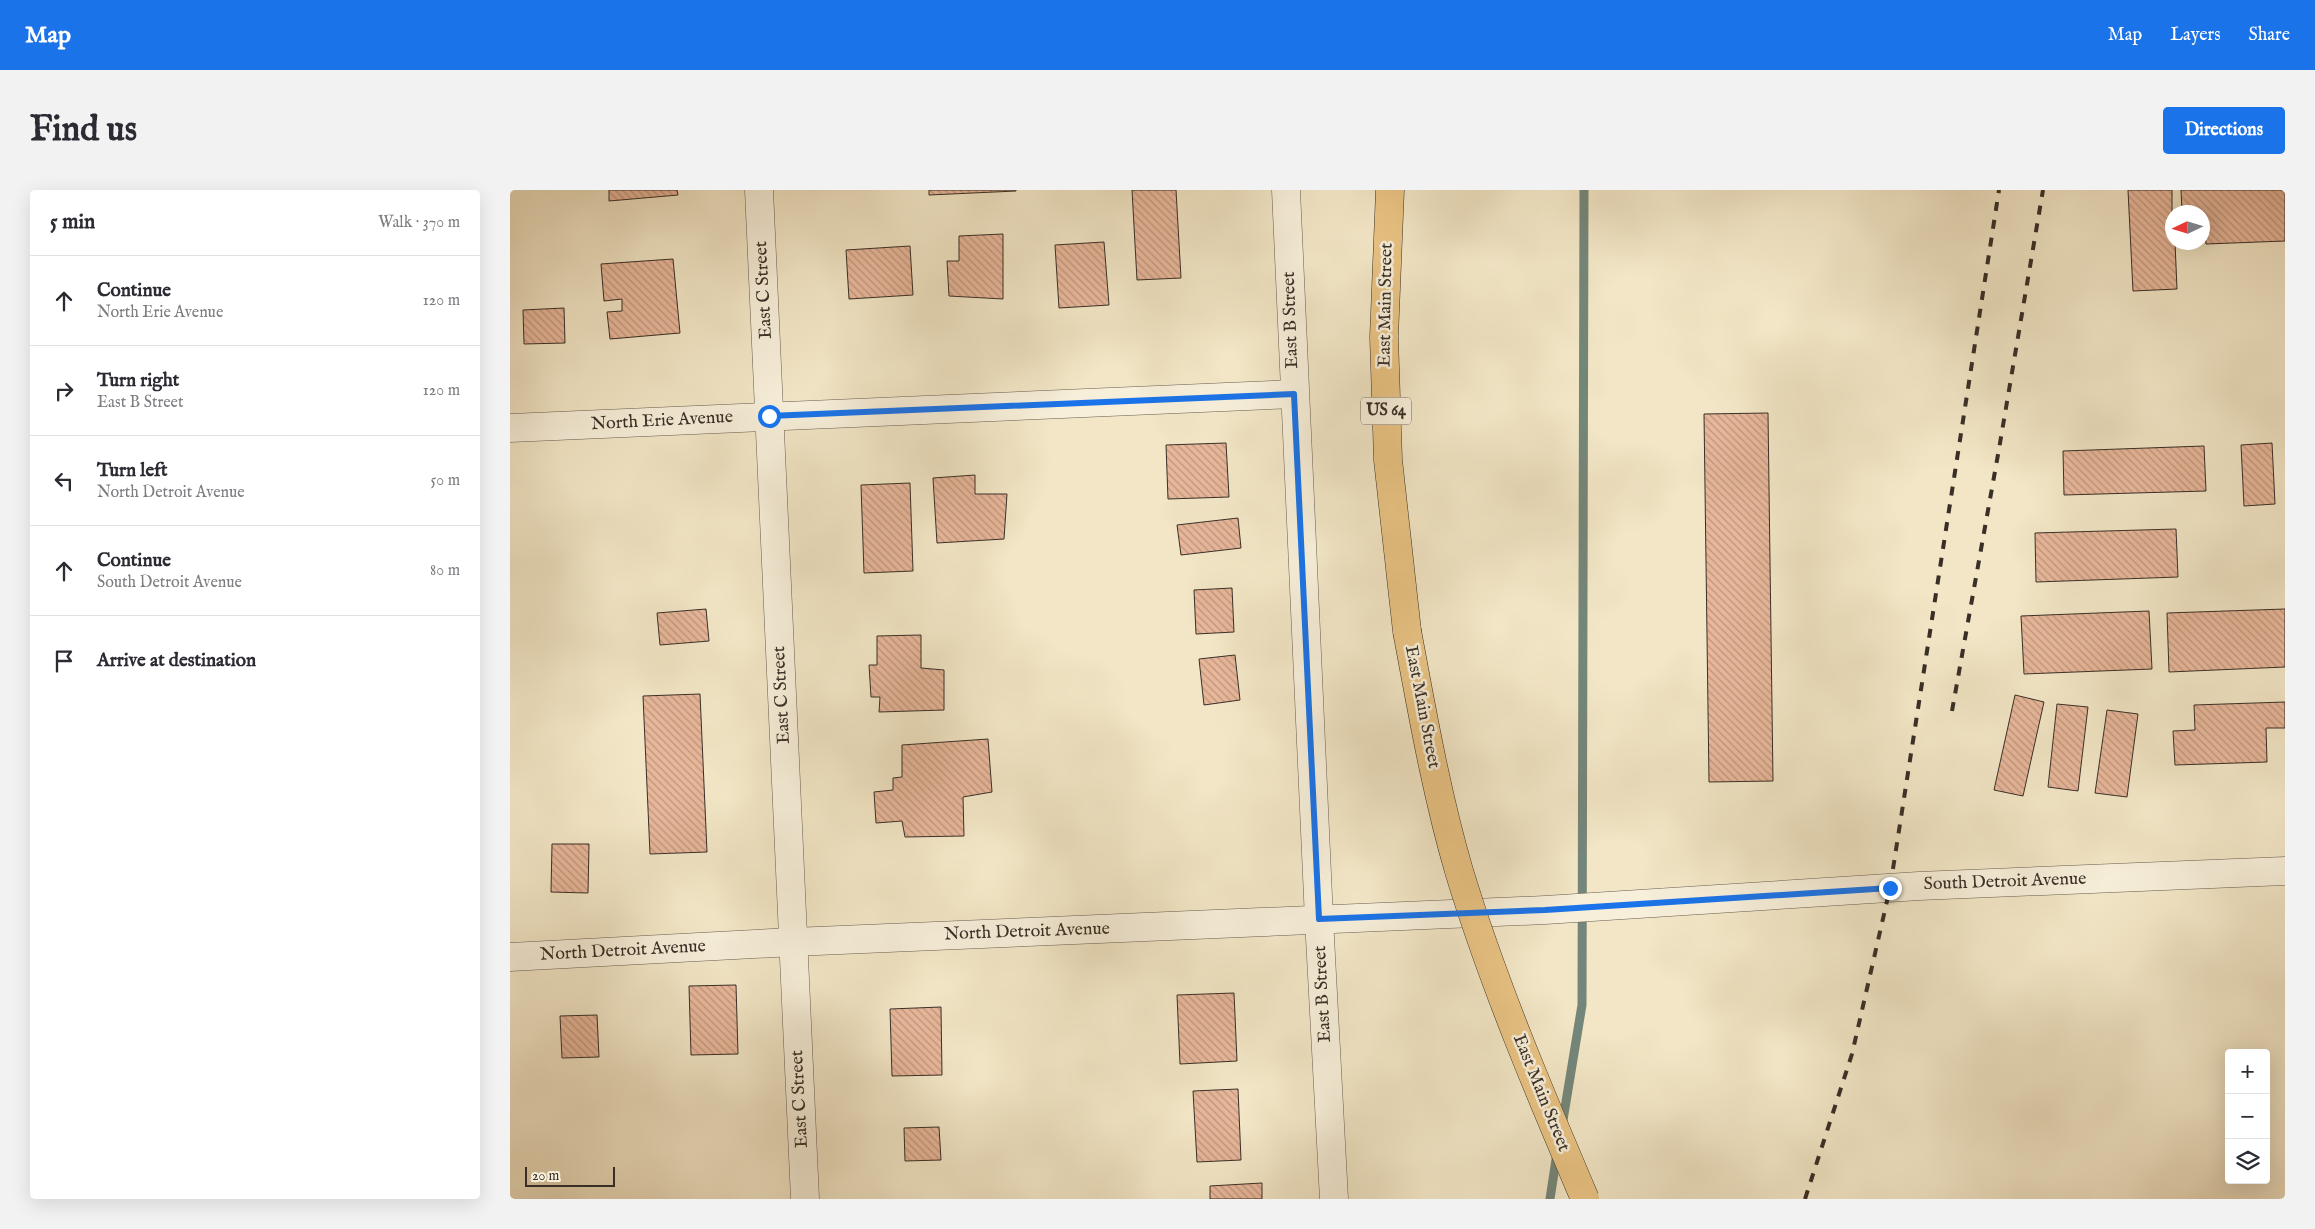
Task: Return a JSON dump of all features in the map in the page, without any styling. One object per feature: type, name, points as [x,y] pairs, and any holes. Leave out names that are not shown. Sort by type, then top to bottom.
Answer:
[{"type":"main road","name":"East Main Street","points":[[1390,190],[1384,337],[1387,450],[1407,631],[1434,771],[1459,870],[1497,982],[1533,1078],[1585,1199]]},
{"type":"street","name":"East C Street","points":[[759,190],[805,1199]]},
{"type":"street","name":"East B Street","points":[[1286,190],[1294,394],[1334,1199]]},
{"type":"street","name":"North Erie Avenue","points":[[510,428],[1294,394]]},
{"type":"street","name":"South Detroit Avenue","points":[[1545,910],[1920,886],[2285,871]]},
{"type":"street","name":"North Detroit Avenue","points":[[510,958],[793,942],[1545,910]]},
{"type":"building","points":[[609,190],[677,190],[678,195],[609,201]]},
{"type":"building","points":[[929,190],[1016,190],[1016,191],[929,195]]},
{"type":"building","points":[[1132,190],[1176,190],[1181,278],[1137,280]]},
{"type":"building","points":[[2128,190],[2172,190],[2172,205],[2165,205],[2165,250],[2175,250],[2177,289],[2133,291]]},
{"type":"building","points":[[2181,190],[2285,190],[2285,241],[2210,244],[2210,205],[2182,205]]},
{"type":"building","points":[[1003,234],[1003,299],[949,296],[947,261],[959,261],[959,236]]},
{"type":"building","points":[[1104,242],[1109,305],[1059,308],[1055,245]]},
{"type":"building","points":[[910,246],[913,295],[849,299],[846,250]]},
{"type":"building","points":[[673,259],[680,333],[610,339],[607,312],[622,311],[622,299],[604,301],[601,264]]},
{"type":"building","points":[[564,308],[565,343],[524,344],[523,310]]},
{"type":"building","points":[[1768,413],[1773,781],[1709,782],[1704,414]]},
{"type":"building","points":[[1226,443],[1229,497],[1168,499],[1166,445]]},
{"type":"building","points":[[2272,443],[2275,504],[2244,506],[2241,445]]},
{"type":"building","points":[[2204,446],[2206,491],[2064,495],[2063,451]]},
{"type":"building","points":[[975,475],[975,494],[1007,494],[1004,539],[937,543],[933,478]]},
{"type":"building","points":[[910,483],[913,571],[864,573],[861,485]]},
{"type":"building","points":[[1238,518],[1241,548],[1181,555],[1177,525]]},
{"type":"building","points":[[2176,529],[2178,577],[2036,582],[2035,533]]},
{"type":"building","points":[[1232,588],[1234,632],[1196,634],[1194,590]]},
{"type":"building","points":[[706,609],[709,641],[660,645],[657,613]]},
{"type":"building","points":[[2285,609],[2285,667],[2169,672],[2167,613]]},
{"type":"building","points":[[2149,611],[2152,669],[2024,674],[2021,616]]},
{"type":"building","points":[[921,635],[921,668],[944,670],[944,710],[879,712],[880,697],[871,697],[869,665],[877,665],[877,636]]},
{"type":"building","points":[[1235,655],[1240,700],[1204,705],[1199,659]]},
{"type":"building","points":[[700,694],[707,852],[650,854],[643,696]]},
{"type":"building","points":[[2015,695],[2044,702],[2023,796],[1994,790]]},
{"type":"building","points":[[2285,702],[2285,728],[2266,728],[2267,762],[2175,765],[2173,731],[2195,730],[2194,705]]},
{"type":"building","points":[[2057,704],[2088,707],[2078,791],[2048,787]]},
{"type":"building","points":[[2107,710],[2138,714],[2127,797],[2095,793]]},
{"type":"building","points":[[988,739],[992,792],[963,797],[964,836],[905,837],[902,821],[876,823],[874,792],[893,790],[893,778],[902,777],[902,745]]},
{"type":"building","points":[[552,844],[589,844],[588,893],[551,892]]},
{"type":"building","points":[[736,985],[738,1054],[691,1055],[689,986]]},
{"type":"building","points":[[1234,993],[1237,1061],[1180,1064],[1177,995]]},
{"type":"building","points":[[941,1007],[942,1075],[892,1076],[890,1009]]},
{"type":"building","points":[[597,1015],[599,1057],[562,1058],[560,1016]]},
{"type":"building","points":[[1238,1089],[1241,1160],[1197,1162],[1193,1091]]},
{"type":"building","points":[[939,1127],[941,1160],[905,1161],[904,1128]]},
{"type":"building","points":[[1262,1183],[1262,1199],[1210,1199],[1210,1186]]},
{"type":"waterway","points":[[1562,1126],[1582,1005],[1584,190]]},
{"type":"waterway","points":[[1550,1199],[1557,1153]]},
{"type":"railway","points":[[1805,1199],[1852,1054],[1890,888],[1999,190]]},
{"type":"railway","points":[[1952,711],[2043,190]]},
{"type":"route","points":[[769,416],[1294,394],[1319,919],[1545,910],[1890,888]]}]
